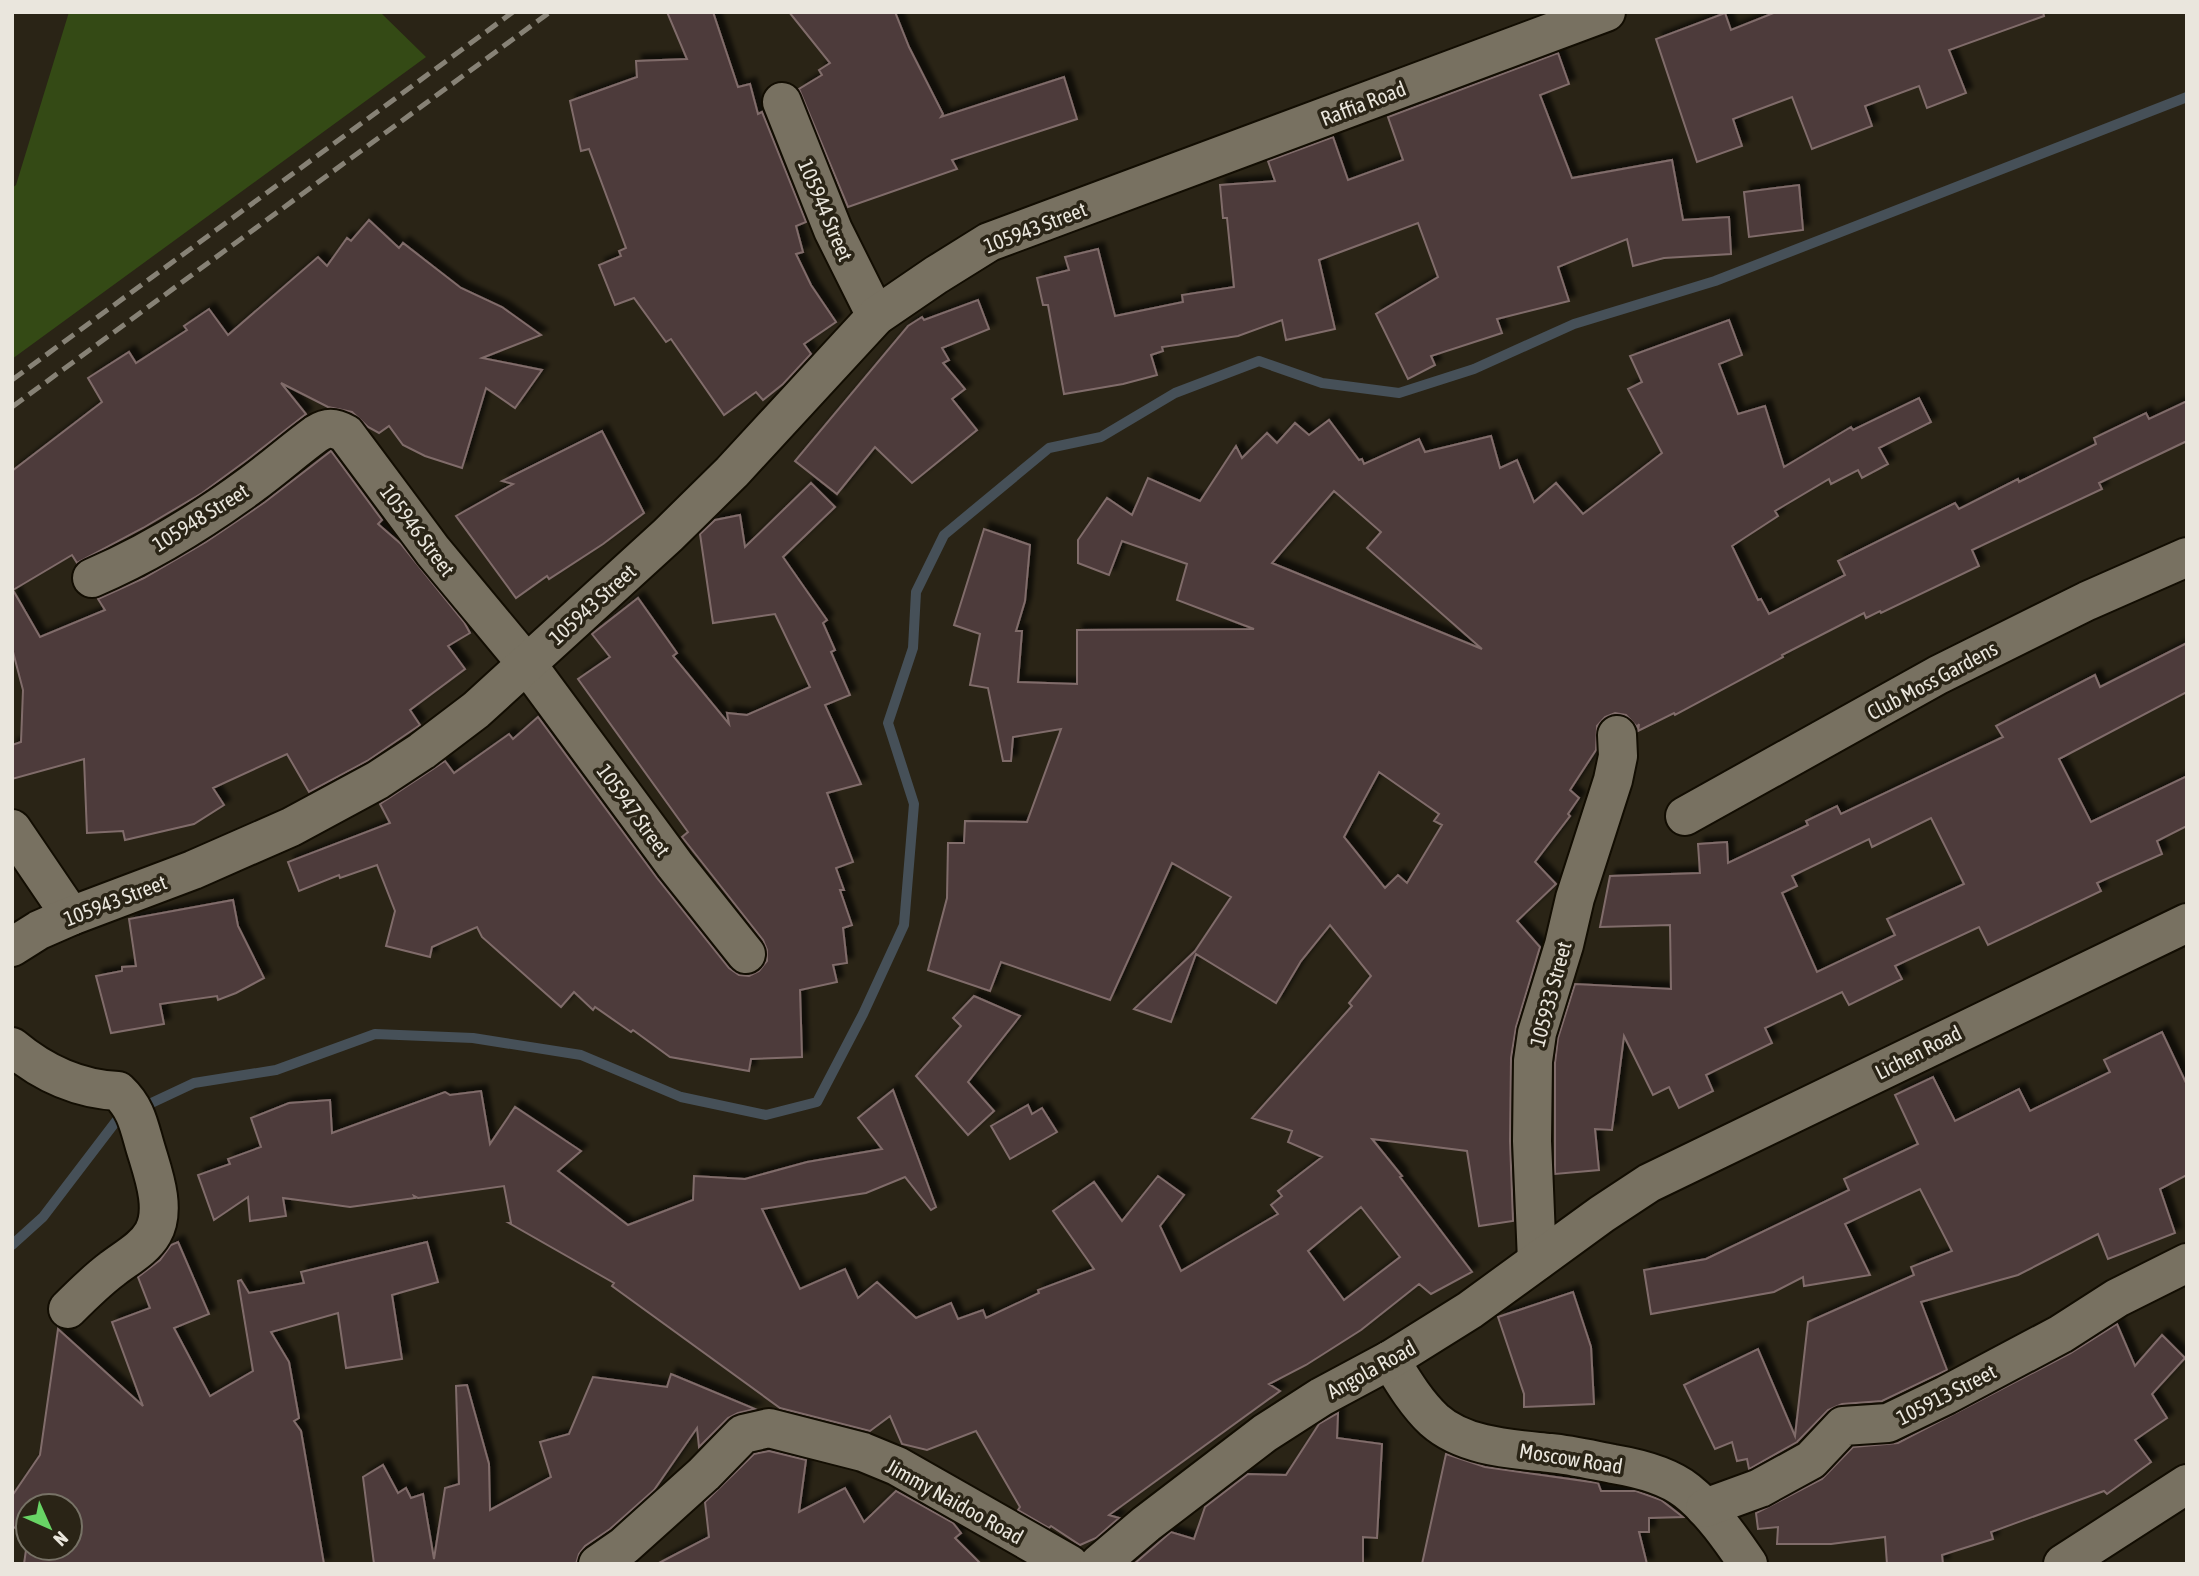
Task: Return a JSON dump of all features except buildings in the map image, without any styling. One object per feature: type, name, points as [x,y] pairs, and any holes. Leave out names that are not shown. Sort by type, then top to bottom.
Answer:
[{"type":"street","name":"Raffia Road","points":[[1121,194],[1606,12]]},
{"type":"street","name":"105944 Street","points":[[782,102],[834,230],[876,316]]},
{"type":"street","name":"105943 Street","points":[[12,947],[39,930],[71,916],[193,870],[279,832],[378,780],[422,751],[476,709],[604,596],[732,472],[876,316],[989,242],[1121,194]]},
{"type":"street","name":"105946 Street","points":[[302,444],[324,429],[336,428],[346,434],[433,551],[526,663]]},
{"type":"street","name":"105948 Street","points":[[92,578],[122,565],[224,504],[302,444]]},
{"type":"street","name":"Club Moss Gardens","points":[[1685,816],[1938,675],[2087,601],[2187,557]]},
{"type":"street","name":"105947 Street","points":[[526,663],[675,865],[746,954]]},
{"type":"street","name":"105933 Street","points":[[1537,1261],[1532,1141],[1533,1061],[1537,1033],[1564,945],[1575,898],[1613,780],[1618,756],[1617,735]]},
{"type":"street","points":[[12,829],[71,916]]},
{"type":"street","name":"Lichen Road","points":[[1650,1183],[2187,923]]},
{"type":"street","points":[[12,1047],[34,1065],[69,1082],[118,1091],[130,1102],[141,1127],[156,1182],[158,1220],[153,1233],[140,1248],[106,1274],[68,1309]]},
{"type":"street","name":"Angola Road","points":[[1099,1564],[1146,1524],[1265,1433],[1470,1310],[1650,1183]]},
{"type":"street","name":"105913 Street","points":[[1705,1508],[1760,1488],[1811,1460],[1843,1426],[1888,1423],[2062,1334],[2127,1293],[2187,1263]]},
{"type":"street","name":"Moscow Road","points":[[1390,1360],[1419,1405],[1436,1422],[1465,1438],[1515,1450],[1552,1453],[1627,1466],[1655,1474],[1686,1490],[1705,1508],[1748,1564]]},
{"type":"street","name":"Jimmy Naidoo Road","points":[[598,1564],[624,1546],[704,1474],[743,1434],[769,1428],[863,1452],[897,1466],[1069,1564]]},
{"type":"street","points":[[2063,1564],[2187,1484]]},
{"type":"green space","points":[[69,12],[380,12],[426,57],[12,359],[12,188],[16,185]]},
{"type":"waterway","points":[[145,1106],[194,1083],[276,1070],[375,1034],[473,1038],[581,1055],[681,1097],[766,1115],[817,1102],[863,1014],[904,925],[914,804],[888,723],[913,648],[916,592],[944,535],[1049,448],[1101,437],[1175,393],[1259,361],[1322,383],[1399,393],[1474,369],[1574,324],[1715,281],[2187,97]]},
{"type":"waterway","points":[[12,1245],[43,1217],[117,1120]]},
{"type":"railway","points":[[12,380],[513,12]]},
{"type":"railway","points":[[12,407],[550,12]]}]
